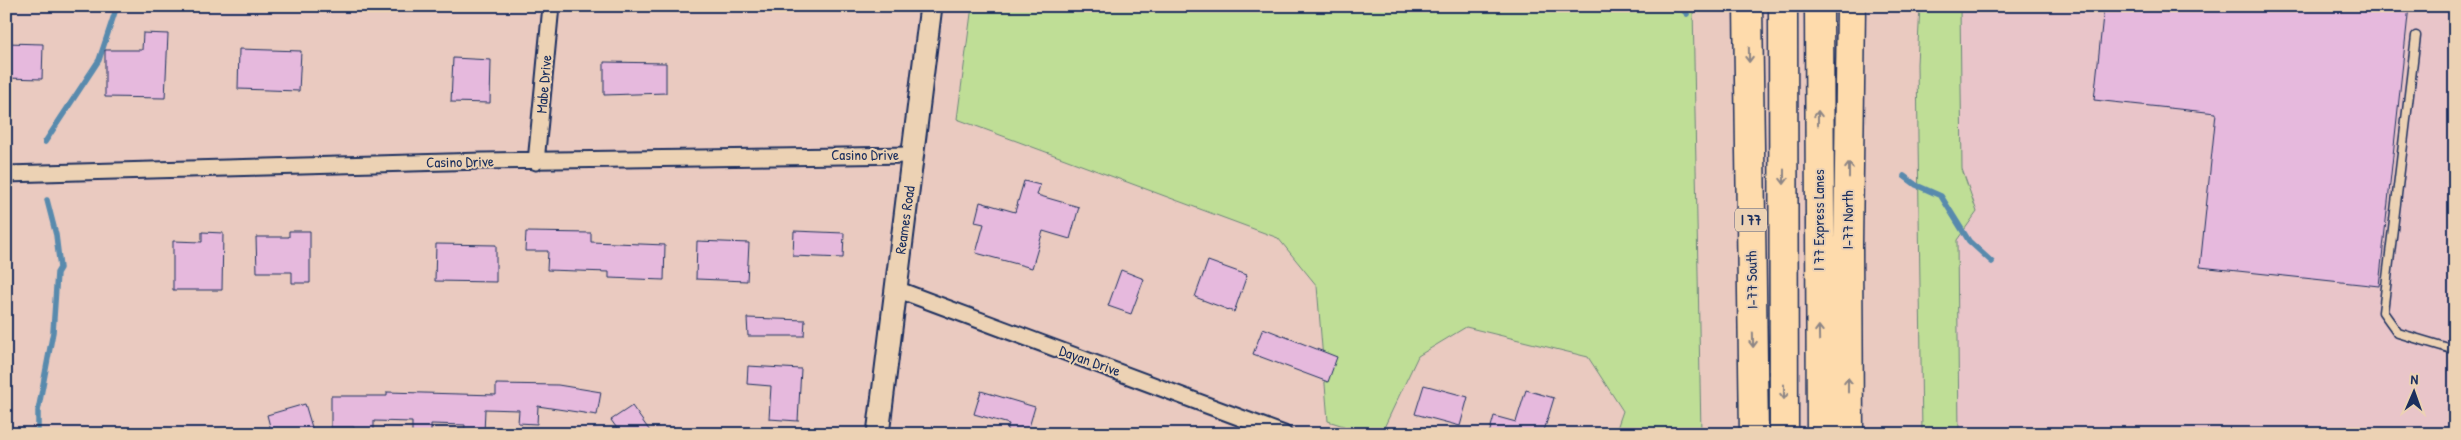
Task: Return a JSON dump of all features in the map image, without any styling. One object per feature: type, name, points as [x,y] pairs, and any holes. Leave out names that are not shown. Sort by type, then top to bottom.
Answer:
[{"type":"highway","name":"I-77 South","points":[[1748,6],[1754,434]]},
{"type":"highway","name":"I 77","points":[[1783,6],[1784,434]]},
{"type":"highway","name":"I 77 Express Lanes","points":[[1819,6],[1821,434]]},
{"type":"highway","name":"I-77 North","points":[[1849,434],[1848,245],[1851,6]]},
{"type":"main road","name":"Reames Road","points":[[878,434],[931,6]]},
{"type":"street","name":"Mabe Drive","points":[[536,162],[551,6]]},
{"type":"street","name":"Casino Drive","points":[[6,174],[483,161],[536,162],[818,154],[913,155]]},
{"type":"street","name":"Dayan Drive","points":[[896,288],[1284,434]]},
{"type":"lane","points":[[2416,36],[2383,312],[2398,333],[2455,350]]},
{"type":"shaded area","points":[[1935,6],[2455,6],[2455,434],[1949,434]]},
{"type":"green space","points":[[972,6],[1693,6],[1701,434],[1615,434],[1623,411],[1588,357],[1466,327],[1418,356],[1381,434],[1369,434],[1328,421],[1317,286],[1278,238],[957,119]]},
{"type":"green space","points":[[1920,6],[1960,6],[1962,169],[1977,212],[1957,240],[1959,434],[1922,434],[1917,64]]},
{"type":"building","points":[[2104,6],[2409,6],[2379,286],[2200,267],[2216,113],[2094,100]]},
{"type":"building","points":[[143,33],[168,34],[165,98],[105,97],[105,50],[142,50]]},
{"type":"building","points":[[6,43],[43,44],[42,79],[6,78]]},
{"type":"building","points":[[239,49],[301,51],[299,91],[238,89]]},
{"type":"building","points":[[453,58],[491,60],[490,103],[451,102]]},
{"type":"building","points":[[604,62],[666,63],[666,93],[604,95]]},
{"type":"building","points":[[1024,181],[1040,185],[1037,195],[1079,207],[1070,239],[1043,231],[1032,268],[976,253],[984,224],[975,222],[980,202],[1015,212]]},
{"type":"building","points":[[289,231],[310,231],[310,283],[292,283],[292,272],[257,272],[256,237],[289,237]]},
{"type":"building","points":[[794,231],[844,233],[843,258],[793,256]]},
{"type":"building","points":[[202,232],[223,233],[222,290],[173,290],[173,241],[202,242]]},
{"type":"building","points":[[526,232],[591,233],[591,242],[665,245],[664,280],[609,278],[609,272],[547,270],[548,251],[525,251]]},
{"type":"building","points":[[697,241],[749,243],[747,281],[696,279]]},
{"type":"building","points":[[436,244],[496,245],[496,282],[435,281]]},
{"type":"building","points":[[1208,261],[1247,275],[1234,312],[1195,297]]},
{"type":"building","points":[[1121,270],[1144,279],[1131,314],[1108,306]]},
{"type":"building","points":[[747,318],[805,320],[804,336],[748,336]]},
{"type":"building","points":[[1263,328],[1337,357],[1328,382],[1253,354]]},
{"type":"building","points":[[748,366],[801,369],[798,421],[769,419],[771,386],[747,384]]},
{"type":"building","points":[[496,384],[558,385],[601,392],[597,415],[538,406],[537,424],[518,423],[519,410],[485,409],[484,434],[464,434],[465,425],[431,424],[431,434],[412,434],[412,422],[374,421],[374,434],[354,434],[354,427],[331,427],[331,396],[387,396],[387,392],[496,395]]},
{"type":"building","points":[[1424,385],[1468,397],[1460,426],[1415,414]]},
{"type":"building","points":[[1526,390],[1554,398],[1543,434],[1489,434],[1494,416],[1516,422]]},
{"type":"building","points":[[981,391],[1035,407],[1027,434],[1006,434],[1009,424],[974,414]]},
{"type":"building","points":[[305,404],[314,434],[272,434],[267,415]]},
{"type":"building","points":[[632,406],[652,434],[621,434],[611,420]]},
{"type":"waterway","points":[[45,142],[99,60],[117,6]]},
{"type":"waterway","points":[[1679,6],[1687,14]]},
{"type":"waterway","points":[[1904,176],[1916,185],[1941,196],[1969,241],[1992,262]]},
{"type":"waterway","points":[[38,434],[38,411],[53,332],[57,273],[60,268],[56,235],[47,200]]}]
